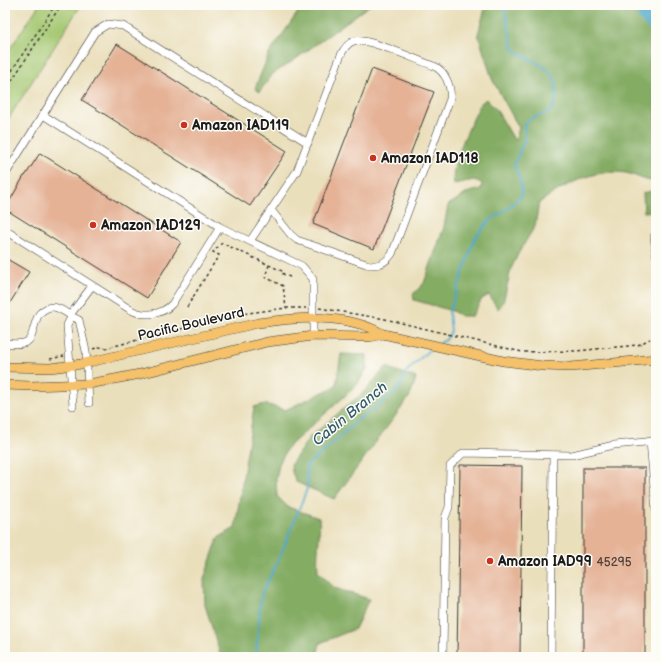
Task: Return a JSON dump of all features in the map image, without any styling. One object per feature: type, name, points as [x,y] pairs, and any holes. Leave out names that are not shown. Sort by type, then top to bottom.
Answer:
[{"type":"main road","name":"Pacific Boulevard","points":[[5,367],[28,369],[71,366],[258,323],[283,320],[314,319],[371,327],[383,334],[503,360],[560,367],[656,359]]},
{"type":"main road","name":"Pacific Boulevard","points":[[5,384],[89,384],[140,374],[268,342],[313,336],[370,337],[383,334]]},
{"type":"street","points":[[5,174],[95,32],[101,26],[115,24],[123,26],[308,142]]},
{"type":"street","points":[[250,241],[297,171],[342,51],[347,45],[355,41],[368,41],[434,66],[443,73],[450,90],[450,99],[392,254],[385,263],[376,265],[366,264],[297,240],[291,235],[271,210]]},
{"type":"street","points":[[43,115],[220,227],[302,266],[313,279],[313,336]]},
{"type":"street","points":[[5,230],[92,286],[142,315],[168,308],[176,299],[220,227]]},
{"type":"street","points":[[655,235],[656,254]]},
{"type":"street","points":[[73,406],[68,325],[71,316],[92,286]]},
{"type":"street","points":[[5,342],[20,344],[28,341],[34,334],[37,316],[44,310],[57,307],[65,310],[71,316],[79,320],[88,363],[89,403]]},
{"type":"street","points":[[443,657],[445,518],[449,507],[450,466],[463,453],[572,455],[614,446],[653,441],[656,510]]},
{"type":"street","points":[[551,657],[553,455]]},
{"type":"path","points":[[5,81],[55,5]]},
{"type":"path","points":[[5,91],[61,5]]},
{"type":"path","points":[[187,308],[219,255],[213,252],[222,243],[269,264],[292,278]]},
{"type":"path","points":[[269,264],[264,276],[283,286],[286,308]]},
{"type":"path","points":[[424,329],[513,351],[534,353],[576,351],[638,345],[650,339]]},
{"type":"green space","points":[[39,5],[81,5],[5,124],[5,56]]},
{"type":"green space","points":[[301,5],[370,5],[274,73],[259,92],[255,88],[269,54],[298,12]]},
{"type":"green space","points":[[486,5],[656,5],[656,181],[626,173],[602,173],[580,179],[549,196],[539,203],[535,226],[511,269],[503,303],[498,309],[489,295],[482,299],[472,316],[461,316],[452,311],[414,300],[413,294],[424,283],[444,227],[448,205],[469,192],[481,189],[482,183],[474,180],[454,184],[453,176],[458,155],[480,104],[486,99],[496,109],[515,141],[519,128],[492,79],[478,34]]},
{"type":"green space","points":[[656,190],[656,211],[644,212],[643,193]]},
{"type":"green space","points":[[341,354],[367,355],[367,369],[356,386],[287,448],[279,464],[276,480],[277,496],[288,507],[319,518],[318,572],[335,588],[369,599],[355,629],[320,643],[317,657],[221,657],[205,605],[204,579],[218,538],[235,528],[254,407],[265,404],[285,410],[336,386]]},
{"type":"green space","points":[[386,367],[416,378],[410,396],[334,499],[296,482],[291,464],[310,437],[366,390]]},
{"type":"building","name":"Amazon IAD119","points":[[117,44],[287,151],[250,206],[82,100]]},
{"type":"building","name":"Amazon IAD118","points":[[372,69],[434,92],[374,249],[313,224]]},
{"type":"building","name":"Amazon IAD129","points":[[40,153],[181,242],[147,298],[5,209],[24,176]]},
{"type":"building","points":[[7,259],[29,272],[5,311],[5,261]]},
{"type":"building","name":"Amazon IAD99","points":[[460,465],[522,466],[520,657],[457,657]]},
{"type":"building","points":[[583,468],[645,468],[645,657],[583,657]]},
{"type":"waterway","name":"Cabin Branch","points":[[440,343],[446,340],[451,331],[449,313],[475,238],[489,221],[507,209],[522,195],[520,179],[514,165],[525,138],[524,125],[531,118],[550,111],[554,106],[556,97],[554,78],[549,72],[544,67],[513,49],[504,5]]},
{"type":"waterway","points":[[640,5],[645,17],[656,28]]},
{"type":"waterway","name":"Cabin Branch","points":[[256,657],[261,595],[279,559],[307,489],[307,465],[329,447],[354,423],[390,397],[400,387],[405,373],[431,348]]},
{"type":"place","name":"Amazon IAD119","points":[[184,125]]},
{"type":"place","name":"Amazon IAD118","points":[[373,158]]},
{"type":"place","name":"Amazon IAD129","points":[[93,225]]},
{"type":"place","name":"Amazon IAD99","points":[[490,561]]}]
